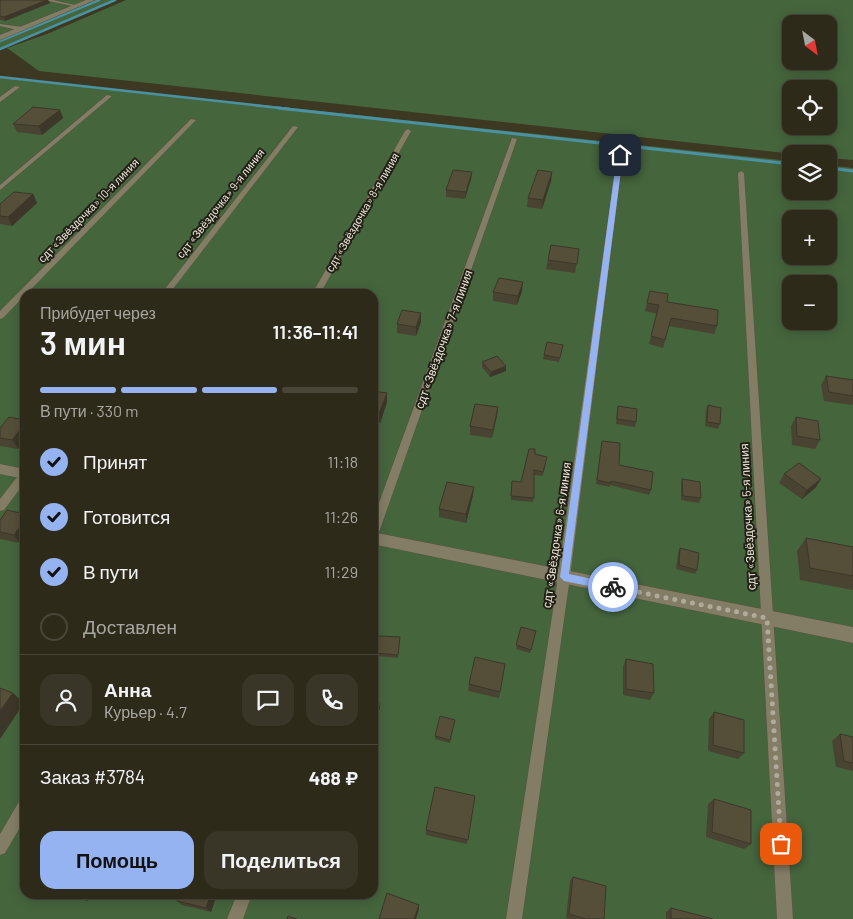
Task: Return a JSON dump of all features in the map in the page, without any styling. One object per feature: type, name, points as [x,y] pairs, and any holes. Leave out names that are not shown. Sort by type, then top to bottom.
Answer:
[{"type":"street","points":[[0,38],[92,0]]},
{"type":"street","points":[[0,469],[20,473]]},
{"type":"street","points":[[378,539],[853,634]]},
{"type":"lane","points":[[46,0],[77,6]]},
{"type":"lane","points":[[0,25],[22,29]]},
{"type":"lane","points":[[0,100],[17,88]]},
{"type":"lane","points":[[0,188],[109,96]]},
{"type":"lane","name":"сдт «Звёздочка» 10-я линия","points":[[27,289],[193,120]]},
{"type":"lane","name":"сдт «Звёздочка» 9-я линия","points":[[169,289],[295,127]]},
{"type":"lane","name":"сдт «Звёздочка» 8-я линия","points":[[319,289],[408,130]]},
{"type":"lane","name":"сдт «Звёздочка» 7-я линия","points":[[378,521],[514,139]]},
{"type":"lane","name":"сдт «Звёздочка» 6-я линия","points":[[514,919],[564,577],[620,155]]},
{"type":"lane","name":"сдт «Звёздочка» 5-я линия","points":[[741,173],[786,919]]},
{"type":"lane","name":"сдт «Звёздочка» 10-я линия","points":[[0,316],[20,296]]},
{"type":"lane","points":[[0,507],[20,481]]},
{"type":"lane","points":[[0,848],[20,814]]},
{"type":"lane","points":[[235,919],[242,899]]},
{"type":"green space","points":[[0,0],[93,0],[0,39]]},
{"type":"green space","points":[[99,0],[115,0],[0,49],[0,41]]},
{"type":"green space","points":[[126,0],[853,0],[853,160],[837,159],[837,145],[782,145],[782,153],[39,71],[7,48],[47,34]]},
{"type":"green space","points":[[0,77],[782,160],[782,200],[837,200],[837,166],[853,168],[853,919],[0,919]]},
{"type":"building","points":[[0,0],[47,0],[4,17],[0,16]]},
{"type":"building","points":[[33,107],[60,110],[39,126],[13,124]]},
{"type":"building","points":[[453,170],[472,172],[466,192],[446,190]]},
{"type":"building","points":[[538,170],[552,172],[543,200],[528,198]]},
{"type":"building","points":[[14,192],[33,194],[8,217],[0,216],[0,204]]},
{"type":"building","points":[[551,245],[579,249],[577,264],[548,260]]},
{"type":"building","points":[[499,278],[523,282],[518,296],[493,292]]},
{"type":"building","points":[[650,291],[668,294],[667,302],[718,310],[717,326],[671,318],[665,340],[651,336],[659,305],[647,303]]},
{"type":"building","points":[[402,310],[421,313],[416,327],[397,324]]},
{"type":"building","points":[[547,342],[563,345],[560,358],[544,355]]},
{"type":"building","points":[[497,356],[506,366],[491,372],[482,362]]},
{"type":"building","points":[[826,376],[853,380],[853,396],[829,392]]},
{"type":"building","points":[[378,392],[387,393],[379,414]]},
{"type":"building","points":[[475,404],[498,407],[493,430],[470,426]]},
{"type":"building","points":[[708,405],[721,408],[720,424],[707,422]]},
{"type":"building","points":[[618,406],[637,409],[636,422],[617,419]]},
{"type":"building","points":[[9,417],[20,419],[20,430],[12,440],[0,438],[0,428]]},
{"type":"building","points":[[796,417],[818,421],[820,440],[797,436]]},
{"type":"building","points":[[602,441],[620,443],[619,465],[653,472],[651,490],[611,481],[611,483],[597,480]]},
{"type":"building","points":[[529,449],[535,449],[535,454],[547,457],[543,472],[534,470],[534,498],[511,496],[512,481],[521,482]]},
{"type":"building","points":[[799,463],[821,479],[807,490],[784,474]]},
{"type":"building","points":[[682,479],[700,482],[701,498],[683,496]]},
{"type":"building","points":[[447,482],[474,487],[466,514],[439,509]]},
{"type":"building","points":[[7,510],[20,513],[20,527],[14,535],[0,532],[0,520]]},
{"type":"building","points":[[806,538],[853,547],[853,576],[810,568]]},
{"type":"building","points":[[680,548],[699,553],[697,570],[679,565]]},
{"type":"building","points":[[521,627],[536,631],[531,650],[516,645]]},
{"type":"building","points":[[379,636],[400,637],[398,655],[378,653]]},
{"type":"building","points":[[475,657],[505,664],[500,692],[469,684]]},
{"type":"building","points":[[626,659],[653,664],[654,693],[626,689]]},
{"type":"building","points":[[0,688],[13,693],[0,711]]},
{"type":"building","points":[[714,712],[744,720],[744,753],[713,745]]},
{"type":"building","points":[[440,716],[455,720],[450,740],[435,736]]},
{"type":"building","points":[[840,734],[853,737],[853,763],[844,761]]},
{"type":"building","points":[[435,787],[475,796],[468,840],[426,830]]},
{"type":"building","points":[[714,799],[751,810],[751,844],[712,832]]},
{"type":"building","points":[[573,877],[606,886],[604,919],[586,919],[569,914]]},
{"type":"building","points":[[387,893],[419,905],[414,919],[379,919]]},
{"type":"building","points":[[178,899],[209,899],[206,908],[177,901]]},
{"type":"building","points":[[671,908],[713,919],[671,919]]},
{"type":"waterway","points":[[0,41],[99,0]]},
{"type":"waterway","points":[[0,49],[115,0]]},
{"type":"waterway","points":[[0,77],[289,109]]},
{"type":"waterway","points":[[278,108],[782,163]]},
{"type":"waterway","points":[[837,169],[853,171]]},
{"type":"way so far","points":[[613,587],[767,618],[781,844]]},
{"type":"route","points":[[613,587],[564,577],[620,155]]}]
